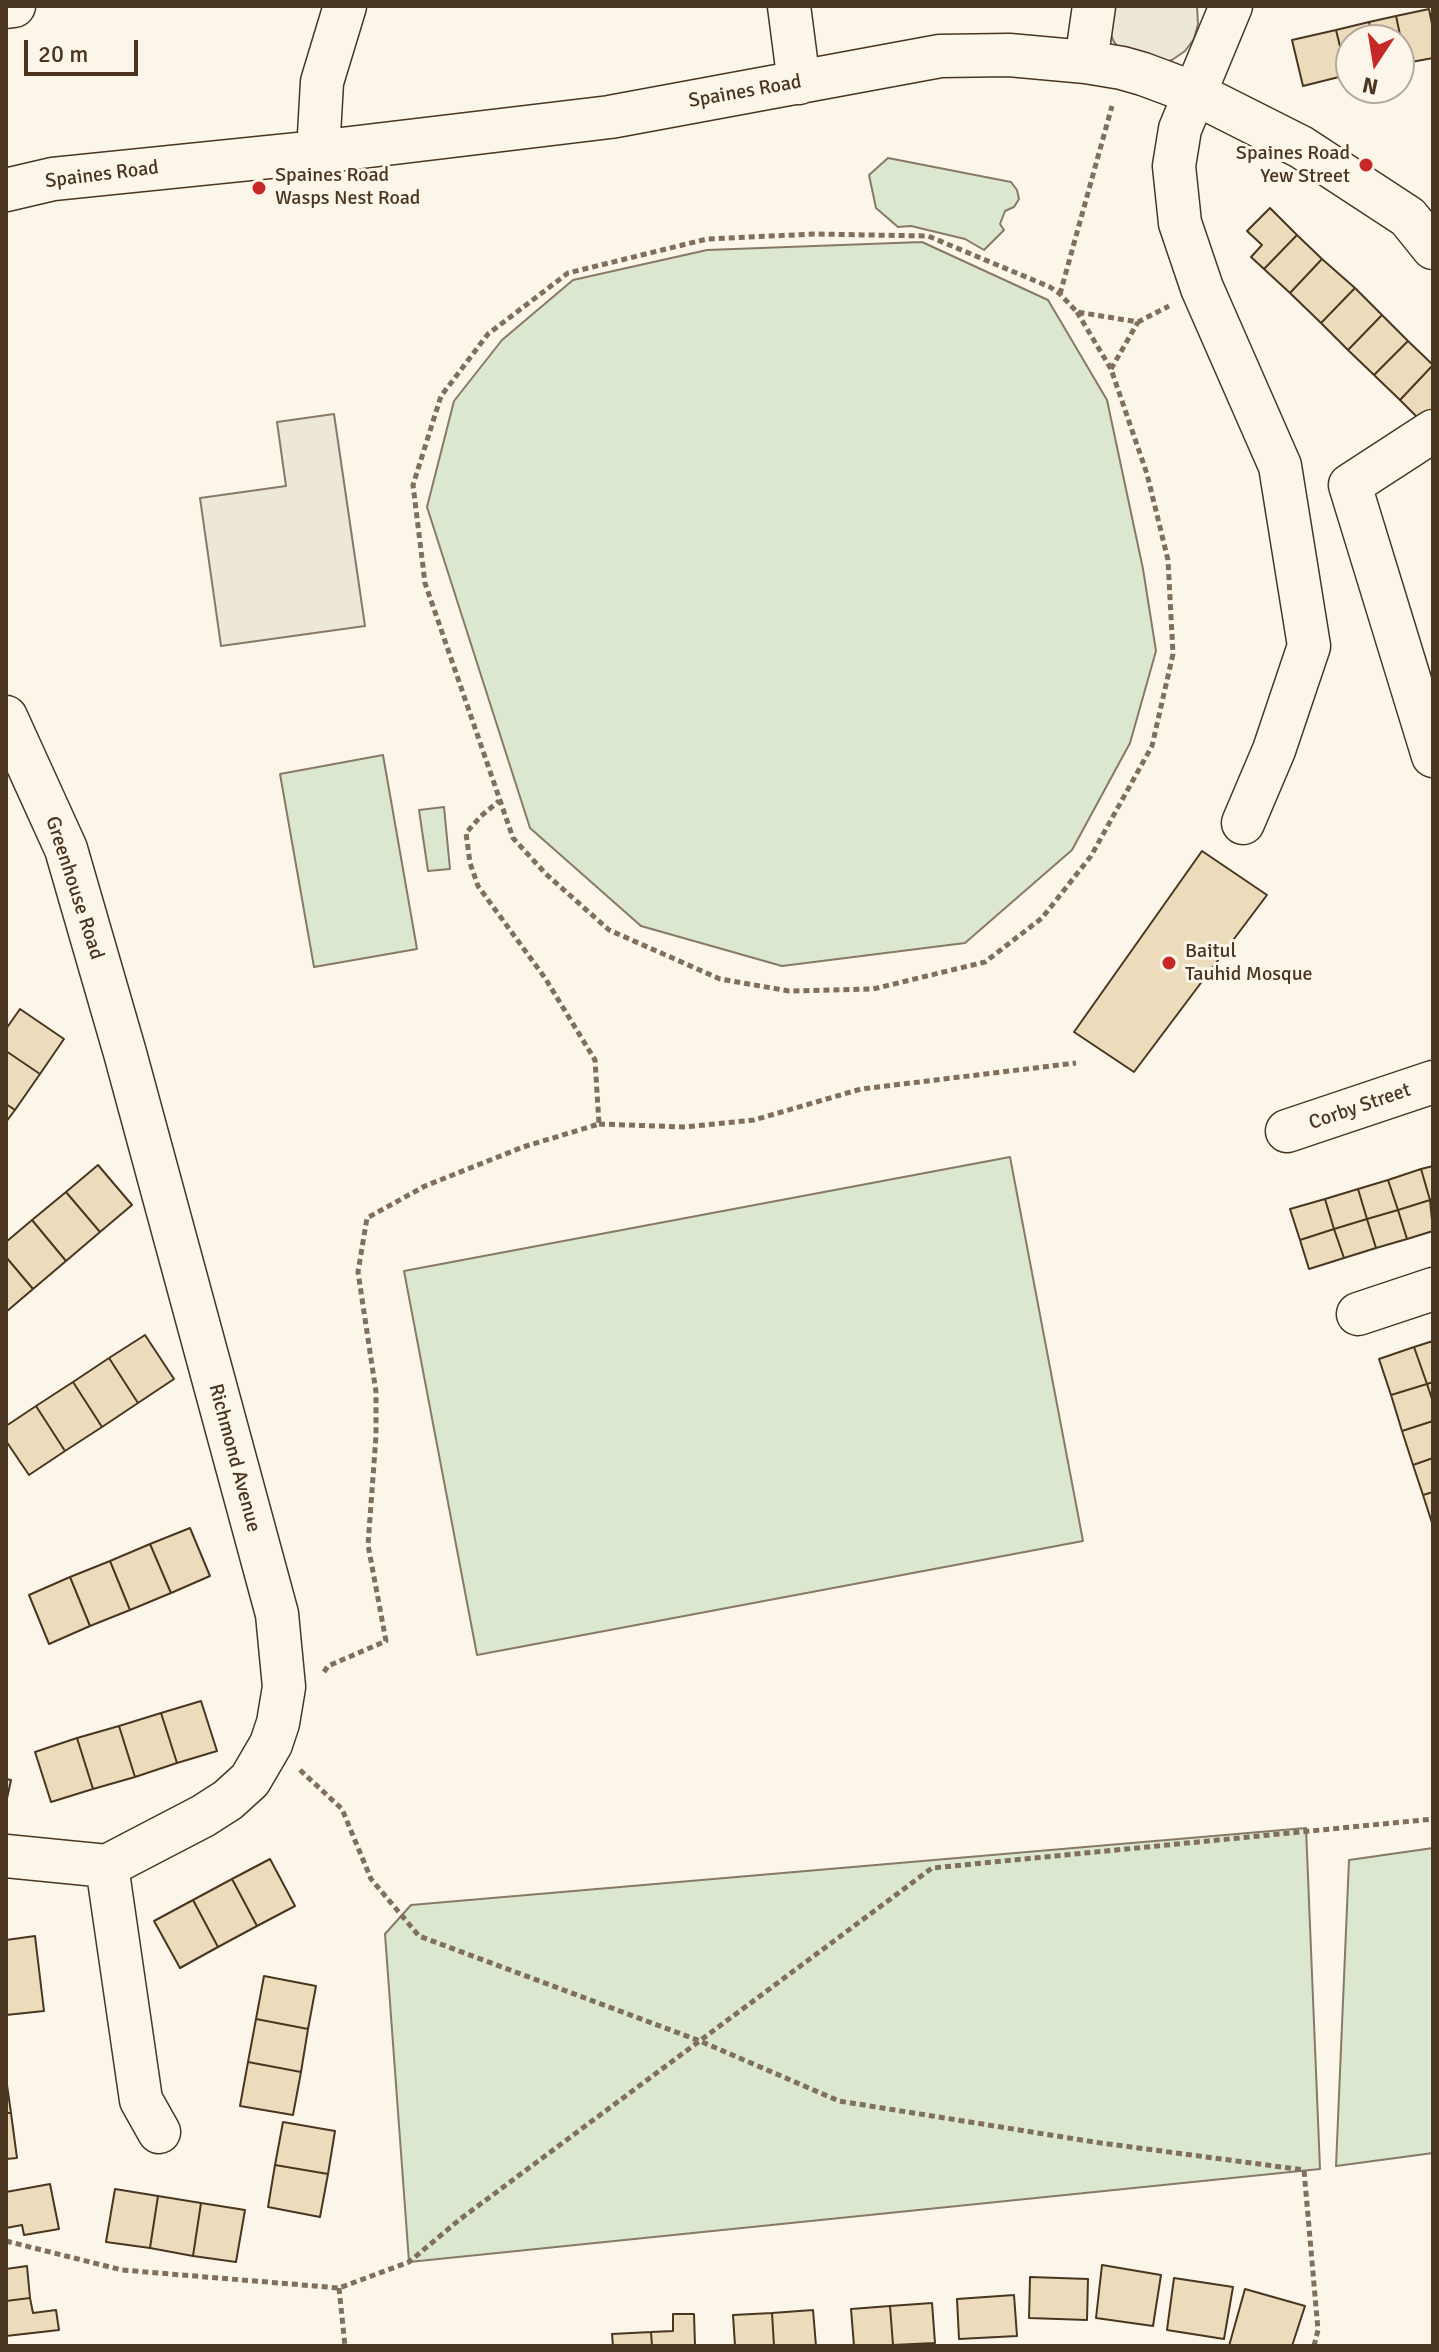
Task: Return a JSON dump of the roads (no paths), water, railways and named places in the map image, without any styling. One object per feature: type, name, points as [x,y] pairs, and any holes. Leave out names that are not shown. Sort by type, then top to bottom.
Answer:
[{"type":"street","points":[[6,7],[14,6]]},
{"type":"street","points":[[318,152],[322,82],[345,6]]},
{"type":"street","points":[[789,6],[799,83]]},
{"type":"street","points":[[1094,6],[1104,65]]},
{"type":"street","points":[[1231,6],[1180,129],[1174,166],[1180,223],[1202,288],[1280,466],[1309,646],[1274,750],[1243,823]]},
{"type":"street","name":"Spaines Road","points":[[6,190],[53,179],[318,152],[610,117],[940,56],[1009,55],[1104,65],[1143,74],[1194,93],[1301,147],[1425,223]]},
{"type":"street","points":[[1433,431],[1350,485],[1433,756]]},
{"type":"street","name":"Greenhouse Road","points":[[6,717],[66,849],[102,972]]},
{"type":"street","name":"Richmond Avenue","points":[[102,972],[277,1614],[284,1687],[271,1744],[250,1780],[228,1800],[203,1816],[107,1866]]},
{"type":"street","name":"Corby Street","points":[[1287,1131],[1433,1082]]},
{"type":"street","points":[[1358,1314],[1433,1289]]},
{"type":"street","points":[[6,1856],[107,1866],[141,2100],[159,2132]]},
{"type":"place","name":"Spaines Road Yew Street","points":[[1366,165]]},
{"type":"place","name":"Spaines Road Wasps Nest Road","points":[[259,188]]},
{"type":"place","name":"Baitul Tauhid Mosque","points":[[1169,963]]}]
